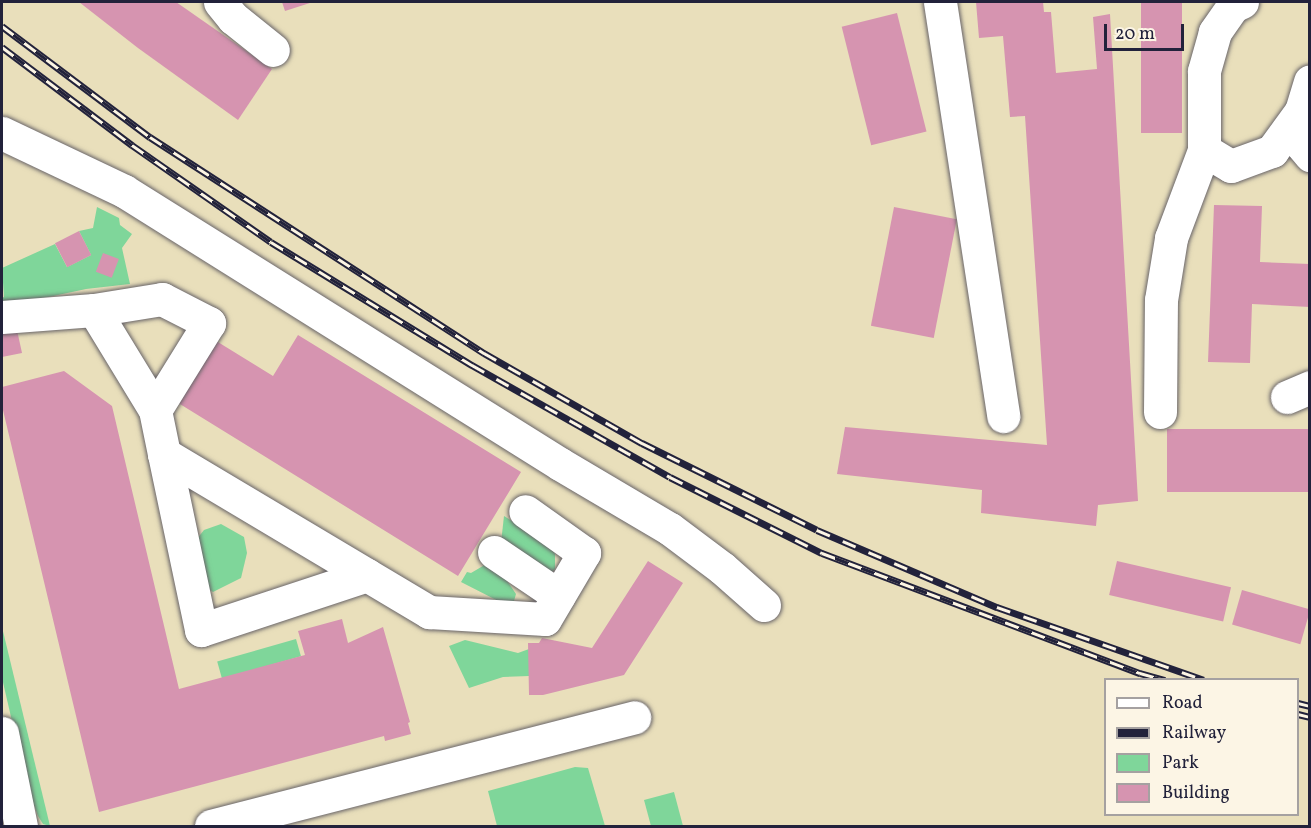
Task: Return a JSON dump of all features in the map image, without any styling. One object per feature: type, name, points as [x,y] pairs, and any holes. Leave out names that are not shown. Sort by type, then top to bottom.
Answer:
[{"type":"street","points":[[220,2],[232,18],[273,50]]},
{"type":"street","points":[[940,2],[1003,416]]},
{"type":"street","points":[[1160,412],[1161,300],[1171,238],[1204,150],[1204,71],[1215,32],[1233,6],[1242,2]]},
{"type":"street","points":[[1204,150],[1231,166],[1272,151],[1305,96]]},
{"type":"street","points":[[1305,96],[1300,143],[1310,155]]},
{"type":"street","points":[[2,133],[124,190],[530,445],[670,529],[722,568],[764,605]]},
{"type":"street","points":[[2,317],[94,310],[162,299],[209,323],[154,410]]},
{"type":"street","points":[[94,310],[154,410],[201,630],[367,575]]},
{"type":"street","points":[[164,454],[429,612],[545,619],[584,553],[525,511]]},
{"type":"street","points":[[494,552],[559,596]]},
{"type":"street","points":[[211,826],[634,717]]},
{"type":"street","points":[[2,733],[21,826]]},
{"type":"green space","points":[[97,207],[119,218],[120,225],[132,234],[122,248],[130,284],[86,289],[2,307],[4,297],[2,268],[55,244],[67,267],[91,255],[79,231],[93,228]]},
{"type":"green space","points":[[504,516],[550,544],[555,554],[555,569],[548,576],[501,543]]},
{"type":"green space","points":[[221,524],[244,537],[247,553],[241,578],[213,592],[201,584],[193,544],[204,530]]},
{"type":"green space","points":[[488,563],[501,572],[516,594],[512,608],[461,582],[467,572],[471,573]]},
{"type":"green space","points":[[2,627],[50,826],[43,824],[38,816],[27,786],[2,678]]},
{"type":"green space","points":[[296,639],[301,656],[222,679],[217,662]]},
{"type":"green space","points":[[465,640],[518,653],[529,649],[529,676],[503,677],[469,688],[449,646]]},
{"type":"green space","points":[[575,767],[588,768],[605,826],[497,826],[488,791]]},
{"type":"green space","points":[[674,792],[683,826],[651,826],[644,800]]},
{"type":"building","points":[[79,2],[176,2],[272,69],[238,120]]},
{"type":"building","points":[[282,2],[313,2],[285,11]]},
{"type":"building","points":[[976,2],[1043,2],[1044,12],[1051,12],[1056,73],[1097,69],[1093,17],[1110,14],[1138,501],[1098,505],[1096,526],[981,513],[982,490],[837,474],[845,427],[1047,445],[1025,116],[1010,117],[1003,36],[979,38]]},
{"type":"building","points":[[1141,2],[1182,2],[1182,133],[1141,133]]},
{"type":"building","points":[[897,13],[927,131],[871,145],[842,27]]},
{"type":"building","points":[[1214,205],[1262,206],[1260,262],[1310,264],[1310,307],[1252,304],[1250,363],[1208,362]]},
{"type":"building","points":[[894,207],[957,219],[934,338],[871,326]]},
{"type":"building","points":[[79,231],[91,255],[67,267],[55,243]]},
{"type":"building","points":[[103,253],[119,259],[112,278],[96,272]]},
{"type":"building","points":[[17,330],[22,353],[2,357],[2,333]]},
{"type":"building","points":[[298,335],[521,472],[458,576],[175,401],[213,339],[273,376]]},
{"type":"building","points":[[64,371],[112,406],[179,689],[305,655],[298,631],[342,619],[348,643],[383,627],[410,722],[408,723],[411,734],[385,741],[384,736],[99,812],[2,406],[2,387]]},
{"type":"building","points":[[1167,429],[1310,429],[1310,492],[1167,492]]},
{"type":"building","points":[[648,561],[683,583],[624,675],[543,695],[529,695],[528,643],[539,643],[542,638],[592,648]]},
{"type":"building","points":[[1117,561],[1231,587],[1223,621],[1109,595]]},
{"type":"building","points":[[1242,590],[1310,609],[1300,644],[1232,625]]},
{"type":"railway","points":[[2,26],[150,137],[484,353],[642,443],[817,530],[997,607],[1198,678]]},
{"type":"railway","points":[[2,47],[132,145],[271,242],[472,365],[670,477],[822,553],[1158,678]]},
{"type":"railway","points":[[1299,703],[1310,706]]},
{"type":"railway","points":[[1299,714],[1310,717]]}]
